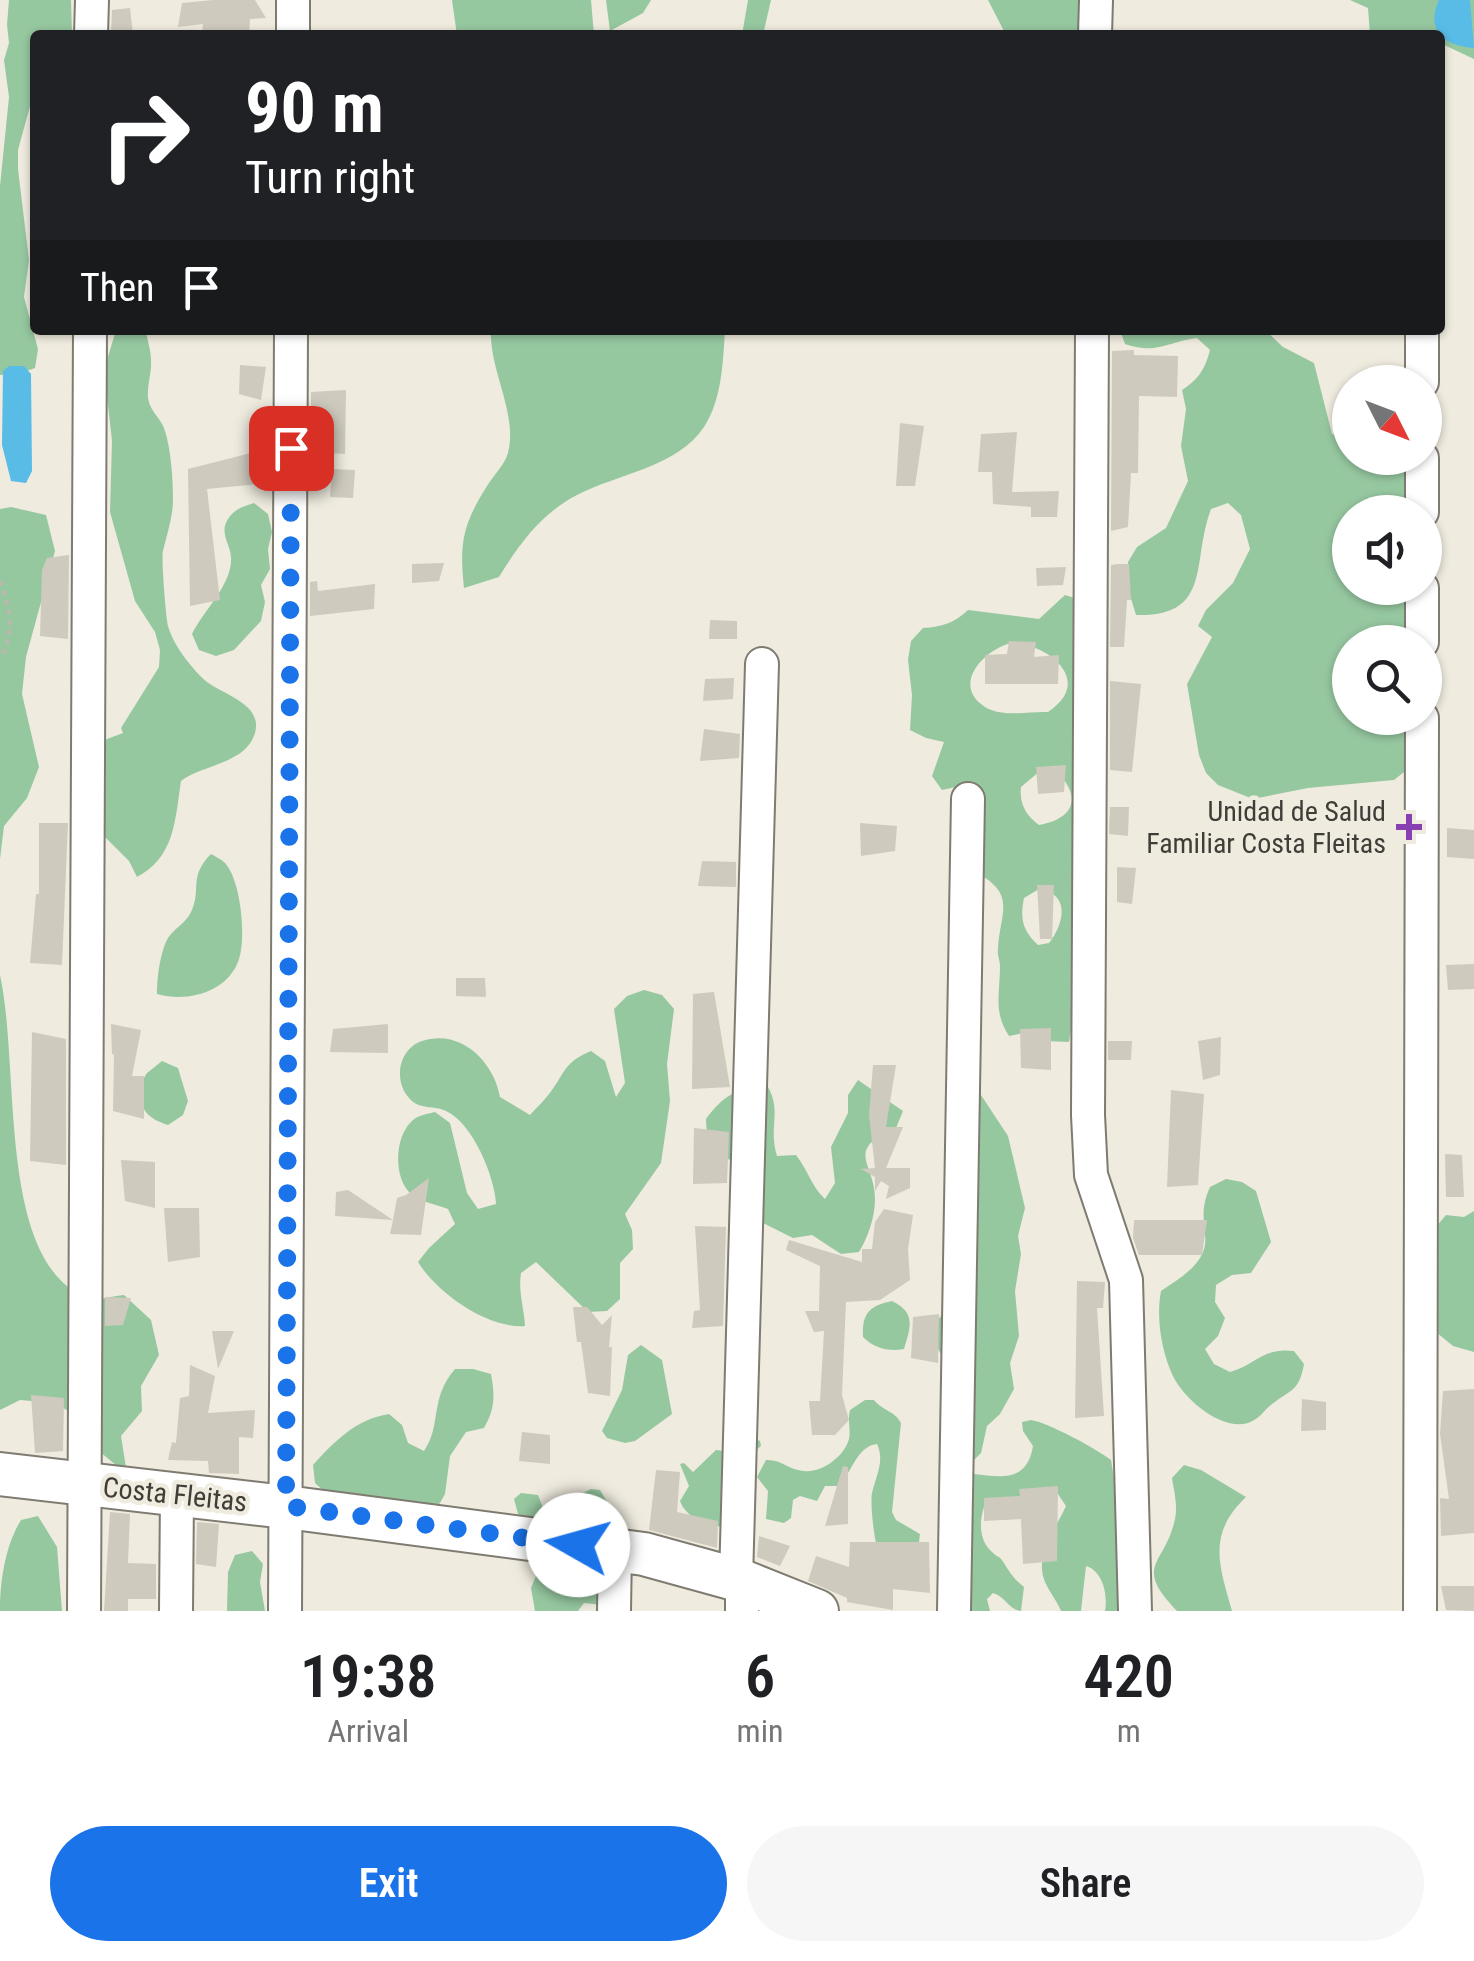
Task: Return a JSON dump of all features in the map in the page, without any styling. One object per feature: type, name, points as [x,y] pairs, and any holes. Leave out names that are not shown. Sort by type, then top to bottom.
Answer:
[{"type":"main road","name":"Costa Fleitas","points":[[0,1474],[286,1506],[644,1554],[740,1590],[817,1611]]},
{"type":"street","points":[[92,0],[92,30]]},
{"type":"street","points":[[293,0],[293,30]]},
{"type":"street","points":[[1095,30],[1096,0]]},
{"type":"street","points":[[84,1611],[90,335]]},
{"type":"street","points":[[285,1611],[292,335]]},
{"type":"street","points":[[1092,335],[1088,1115],[1092,1175],[1126,1280],[1135,1611]]},
{"type":"street","points":[[1422,335],[1422,365]]},
{"type":"street","points":[[740,1590],[762,664]]},
{"type":"street","points":[[1420,1611],[1422,735]]},
{"type":"street","points":[[954,1611],[968,799]]},
{"type":"street","points":[[176,1611],[177,1494]]},
{"type":"street","points":[[614,1611],[615,1550]]},
{"type":"path","points":[[0,581],[7,598],[9,645],[0,658]]},
{"type":"green space","points":[[9,0],[71,0],[72,30],[30,30],[30,106],[18,150],[18,169],[29,260],[24,297],[30,335],[34,335],[38,349],[35,368],[0,375],[0,186],[9,97],[4,60],[9,43]]},
{"type":"green space","points":[[452,0],[591,0],[594,30],[456,30]]},
{"type":"green space","points":[[606,0],[651,0],[643,13],[610,30]]},
{"type":"green space","points":[[748,0],[771,0],[764,30],[743,30]]},
{"type":"green space","points":[[988,0],[1078,0],[1079,30],[1003,30]]},
{"type":"green space","points":[[1350,0],[1474,0],[1474,59],[1445,45],[1445,30],[1370,30],[1368,8]]},
{"type":"green space","points":[[114,335],[147,335],[151,360],[148,398],[163,427],[172,474],[173,506],[163,556],[168,626],[195,670],[207,682],[240,701],[256,723],[250,743],[233,758],[181,781],[166,848],[150,869],[137,877],[129,861],[104,836],[95,750],[107,739],[123,733],[121,728],[159,667],[160,650],[155,632],[135,601],[110,512],[112,441],[104,370]]},
{"type":"green space","points":[[491,335],[724,335],[715,405],[693,441],[663,461],[564,502],[532,530],[499,577],[464,588],[462,558],[468,523],[506,457],[510,438]]},
{"type":"green space","points":[[1122,335],[1270,335],[1283,347],[1314,363],[1332,434],[1332,475],[1407,475],[1410,495],[1332,495],[1332,605],[1411,605],[1416,625],[1332,625],[1332,735],[1410,735],[1409,768],[1394,780],[1308,788],[1253,799],[1218,785],[1206,773],[1199,755],[1187,684],[1212,637],[1198,626],[1206,610],[1233,583],[1250,549],[1241,515],[1228,503],[1211,509],[1195,583],[1188,596],[1177,607],[1161,613],[1136,615],[1126,582],[1128,562],[1137,547],[1166,528],[1188,481],[1181,446],[1186,409],[1182,390],[1200,373],[1210,350],[1197,338],[1154,348],[1125,344]]},
{"type":"green space","points":[[254,503],[268,514],[272,532],[268,549],[270,569],[261,585],[265,602],[261,621],[234,650],[216,656],[199,650],[192,634],[227,577],[231,557],[226,524],[236,510]]},
{"type":"green space","points":[[11,507],[46,515],[55,551],[26,657],[22,694],[39,767],[27,798],[4,826],[0,859],[0,509]]},
{"type":"green space","points":[[1065,595],[1081,600],[1077,989],[1069,1042],[1045,1041],[1029,1032],[1009,1036],[1004,1027],[998,1002],[1002,898],[990,881],[977,873],[985,802],[979,786],[942,790],[932,776],[944,742],[910,730],[908,660],[911,641],[923,628],[947,624],[968,610],[1039,619]],"holes":[[[1016,642],[1043,651],[1067,678],[1061,701],[1048,712],[1000,712],[975,698],[971,677],[976,667],[994,651]],[[1040,771],[1056,771],[1070,790],[1071,806],[1060,818],[1039,825],[1024,809],[1021,787]],[[1039,889],[1049,892],[1060,903],[1061,919],[1049,943],[1038,945],[1025,929],[1024,898]]]},
{"type":"green space","points":[[211,854],[231,871],[239,896],[242,940],[238,962],[224,982],[203,993],[180,997],[157,994],[165,944],[190,914],[199,870]]},
{"type":"green space","points":[[0,975],[15,1142],[31,1226],[46,1260],[81,1297],[124,1295],[151,1320],[159,1355],[141,1386],[142,1411],[121,1436],[127,1474],[100,1452],[85,1421],[55,1403],[20,1400],[0,1410]]},
{"type":"green space","points":[[644,990],[662,995],[674,1009],[667,1064],[670,1101],[661,1163],[625,1214],[632,1230],[633,1249],[620,1263],[620,1299],[607,1311],[588,1312],[536,1262],[521,1273],[525,1326],[495,1322],[465,1307],[438,1286],[418,1262],[455,1224],[448,1209],[419,1199],[405,1187],[398,1157],[402,1136],[413,1120],[435,1112],[450,1123],[467,1193],[478,1209],[496,1204],[492,1180],[481,1152],[456,1117],[410,1099],[401,1084],[403,1058],[422,1041],[450,1039],[462,1044],[483,1060],[500,1097],[530,1115],[571,1063],[591,1051],[605,1061],[616,1097],[625,1083],[614,1009],[627,996]]},
{"type":"green space","points":[[162,1061],[178,1068],[188,1101],[183,1115],[168,1125],[146,1112],[137,1089],[147,1073]]},
{"type":"green space","points":[[858,1080],[903,1111],[896,1128],[880,1136],[866,1151],[874,1186],[872,1220],[859,1252],[841,1254],[812,1235],[793,1238],[761,1222],[748,1180],[738,1166],[714,1150],[706,1119],[732,1094],[768,1087],[774,1104],[777,1156],[796,1155],[825,1199],[835,1183],[831,1147],[848,1113],[848,1095]]},
{"type":"green space","points":[[979,1092],[1008,1136],[1025,1208],[1018,1236],[1021,1254],[1015,1291],[1019,1336],[1010,1363],[1014,1389],[1000,1414],[987,1426],[981,1453],[974,1460],[961,1454],[954,1411],[941,1400],[942,1356],[933,1340],[935,1323],[952,1303]]},
{"type":"green space","points":[[1226,1179],[1242,1182],[1256,1191],[1271,1242],[1251,1273],[1232,1275],[1216,1285],[1215,1302],[1225,1318],[1218,1336],[1205,1349],[1214,1364],[1230,1372],[1283,1350],[1294,1351],[1304,1364],[1294,1388],[1256,1419],[1237,1424],[1204,1411],[1178,1385],[1165,1356],[1159,1323],[1161,1291],[1198,1261],[1205,1245],[1207,1193],[1210,1187]]},
{"type":"green space","points":[[1474,1211],[1474,1352],[1453,1346],[1431,1328],[1435,1228],[1446,1215],[1464,1217]]},
{"type":"green space","points":[[892,1301],[908,1316],[904,1349],[882,1348],[863,1337],[869,1312]]},
{"type":"green space","points":[[641,1345],[662,1360],[672,1414],[635,1441],[625,1443],[607,1438],[602,1431],[622,1390],[628,1355]]},
{"type":"green space","points":[[455,1369],[491,1374],[493,1402],[484,1428],[466,1432],[450,1456],[445,1494],[436,1510],[328,1495],[315,1483],[313,1465],[321,1456],[347,1432],[377,1417],[389,1414],[402,1425],[408,1443],[424,1451],[442,1391]]},
{"type":"green space","points":[[865,1400],[874,1400],[901,1423],[892,1512],[896,1520],[920,1534],[919,1542],[878,1550],[872,1505],[880,1462],[877,1444],[864,1449],[839,1486],[825,1486],[817,1501],[800,1496],[793,1500],[791,1518],[784,1523],[766,1519],[768,1491],[757,1477],[766,1460],[804,1471],[830,1463],[848,1442],[850,1410]]},
{"type":"green space","points":[[1031,1420],[1072,1437],[1111,1460],[1114,1478],[1126,1492],[1134,1611],[1105,1611],[1103,1584],[1097,1573],[1086,1566],[1081,1611],[1061,1611],[1042,1572],[1047,1543],[1066,1506],[1056,1491],[984,1507],[982,1537],[1024,1587],[1021,1611],[993,1593],[987,1599],[990,1611],[958,1611],[970,1483],[974,1474],[1011,1475],[1025,1466],[1033,1446],[1022,1422]]},
{"type":"green space","points":[[753,1438],[761,1446],[754,1452],[724,1524],[721,1527],[692,1516],[680,1501],[689,1486],[680,1464],[693,1472],[716,1450],[725,1451]]},
{"type":"green space","points":[[1184,1465],[1201,1470],[1246,1497],[1221,1537],[1220,1564],[1232,1611],[1177,1611],[1156,1583],[1155,1565],[1176,1514],[1172,1478]]},
{"type":"green space","points":[[600,1490],[614,1514],[605,1529],[521,1525],[514,1499],[521,1493],[538,1495],[548,1521],[566,1523],[579,1512],[583,1493]]},
{"type":"green space","points":[[38,1516],[57,1547],[62,1611],[0,1611],[2,1576],[11,1541],[21,1520]]},
{"type":"green space","points":[[252,1551],[263,1564],[260,1582],[265,1611],[227,1611],[228,1572],[235,1555]]},
{"type":"green space","points":[[555,1567],[605,1587],[602,1605],[584,1603],[578,1611],[535,1611],[531,1588],[538,1571]]},
{"type":"water","points":[[1439,0],[1470,0],[1474,48],[1446,40],[1445,30],[1436,28]]},
{"type":"water","points":[[9,366],[24,366],[31,374],[32,471],[26,483],[11,481],[2,445],[3,371]]},
{"type":"building","points":[[255,0],[266,18],[250,19],[249,30],[202,30],[203,24],[178,27],[182,3]]},
{"type":"building","points":[[130,8],[132,30],[111,30],[112,10]]},
{"type":"building","points":[[1134,350],[1134,355],[1178,356],[1177,397],[1139,396],[1138,473],[1131,473],[1128,527],[1111,531],[1112,351]]},
{"type":"building","points":[[240,365],[266,367],[261,400],[239,394]]},
{"type":"building","points":[[346,390],[345,454],[313,452],[316,414],[311,414],[311,392]]},
{"type":"building","points":[[900,423],[924,426],[915,486],[896,486]]},
{"type":"building","points":[[1017,432],[1012,492],[1059,491],[1057,517],[1031,517],[1031,507],[993,504],[992,472],[978,472],[981,434]]},
{"type":"building","points":[[267,449],[268,483],[207,489],[220,600],[190,606],[188,469]]},
{"type":"building","points":[[332,469],[355,470],[353,498],[330,497]]},
{"type":"building","points":[[69,555],[68,639],[40,636],[42,570],[47,558]]},
{"type":"building","points":[[444,563],[439,581],[412,583],[412,564]]},
{"type":"building","points":[[1129,564],[1131,600],[1127,600],[1124,647],[1110,647],[1111,565]]},
{"type":"building","points":[[1066,567],[1063,585],[1037,586],[1036,568]]},
{"type":"building","points":[[317,581],[318,591],[375,584],[374,609],[310,616],[310,582]]},
{"type":"building","points":[[710,620],[737,621],[737,639],[709,639]]},
{"type":"building","points":[[1009,641],[1036,642],[1034,657],[1059,655],[1058,684],[985,684],[985,655],[1007,654]]},
{"type":"building","points":[[734,678],[733,699],[703,701],[705,679]]},
{"type":"building","points":[[1110,681],[1141,684],[1132,772],[1110,770]]},
{"type":"building","points":[[704,729],[740,734],[739,758],[700,761]]},
{"type":"building","points":[[1066,765],[1064,792],[1038,794],[1036,767]]},
{"type":"building","points":[[1110,807],[1129,807],[1128,836],[1109,834]]},
{"type":"building","points":[[39,823],[68,823],[62,965],[30,963],[39,894]]},
{"type":"building","points":[[860,823],[897,826],[895,851],[861,856]]},
{"type":"building","points":[[1447,828],[1474,830],[1474,859],[1447,857]]},
{"type":"building","points":[[702,861],[736,862],[736,887],[698,886]]},
{"type":"building","points":[[1117,867],[1136,868],[1132,904],[1117,902]]},
{"type":"building","points":[[1037,885],[1054,885],[1052,939],[1040,939]]},
{"type":"building","points":[[1474,964],[1474,989],[1448,990],[1446,965]]},
{"type":"building","points":[[456,978],[485,978],[486,997],[456,996]]},
{"type":"building","points":[[714,992],[730,1087],[692,1089],[693,994]]},
{"type":"building","points":[[111,1024],[141,1030],[132,1076],[144,1076],[144,1119],[113,1111]]},
{"type":"building","points":[[388,1024],[388,1053],[330,1052],[333,1029]]},
{"type":"building","points":[[1051,1028],[1051,1070],[1021,1068],[1020,1029]]},
{"type":"building","points":[[32,1032],[66,1039],[66,1165],[30,1161]]},
{"type":"building","points":[[1221,1037],[1220,1075],[1203,1080],[1198,1041]]},
{"type":"building","points":[[1108,1041],[1132,1041],[1131,1060],[1108,1060]]},
{"type":"building","points":[[873,1065],[896,1065],[886,1127],[903,1127],[886,1168],[910,1168],[910,1188],[886,1199],[889,1186],[881,1181],[875,1191],[875,1177],[861,1169],[875,1168],[869,1115]]},
{"type":"building","points":[[1171,1090],[1204,1094],[1198,1185],[1167,1187]]},
{"type":"building","points":[[694,1128],[729,1132],[727,1183],[693,1184]]},
{"type":"building","points":[[1445,1154],[1462,1155],[1464,1197],[1446,1197]]},
{"type":"building","points":[[121,1160],[155,1162],[155,1208],[125,1201]]},
{"type":"building","points":[[429,1178],[421,1235],[390,1234],[397,1198]]},
{"type":"building","points":[[348,1190],[393,1220],[335,1216],[336,1192]]},
{"type":"building","points":[[164,1208],[199,1208],[200,1257],[168,1262]]},
{"type":"building","points":[[884,1209],[913,1215],[908,1249],[910,1280],[880,1300],[846,1302],[842,1395],[849,1420],[835,1435],[812,1435],[809,1401],[820,1401],[824,1331],[814,1332],[805,1311],[819,1311],[820,1266],[786,1250],[789,1240],[862,1262],[862,1249],[872,1249],[875,1222]]},
{"type":"building","points":[[1134,1220],[1207,1220],[1202,1255],[1139,1255],[1133,1238]]},
{"type":"building","points":[[695,1226],[726,1227],[723,1326],[692,1328],[694,1311],[700,1310]]},
{"type":"building","points":[[1077,1281],[1105,1282],[1103,1308],[1097,1308],[1104,1416],[1075,1418]]},
{"type":"building","points":[[105,1297],[131,1298],[123,1325],[105,1326]]},
{"type":"building","points":[[573,1307],[587,1307],[602,1325],[612,1315],[610,1396],[588,1393]]},
{"type":"building","points":[[939,1314],[938,1363],[911,1358],[913,1317]]},
{"type":"building","points":[[212,1331],[234,1331],[218,1369]]},
{"type":"building","points":[[190,1365],[215,1376],[208,1413],[255,1410],[253,1438],[239,1437],[239,1474],[209,1473],[208,1461],[168,1460],[172,1442],[176,1443],[180,1398],[189,1396]]},
{"type":"building","points":[[1474,1389],[1474,1533],[1441,1536],[1440,1498],[1449,1499],[1440,1434],[1443,1391]]},
{"type":"building","points":[[31,1395],[64,1398],[63,1451],[35,1453]]},
{"type":"building","points":[[1302,1399],[1326,1402],[1326,1430],[1301,1431]]},
{"type":"building","points":[[522,1432],[550,1435],[550,1464],[519,1461]]},
{"type":"building","points":[[843,1466],[848,1467],[848,1524],[825,1526]]},
{"type":"building","points":[[656,1470],[680,1472],[677,1512],[718,1521],[717,1548],[649,1530]]},
{"type":"building","points":[[1058,1486],[1057,1561],[1023,1564],[1021,1519],[984,1521],[984,1498],[1020,1496],[1019,1489]]},
{"type":"building","points":[[110,1512],[130,1514],[128,1563],[156,1564],[156,1599],[128,1599],[128,1611],[104,1611]]},
{"type":"building","points":[[197,1522],[219,1524],[216,1567],[196,1564]]},
{"type":"building","points":[[759,1536],[790,1546],[780,1566],[757,1557]]},
{"type":"building","points":[[850,1542],[929,1542],[930,1593],[893,1589],[893,1610],[847,1602],[847,1598],[808,1581],[816,1556],[849,1567]]},
{"type":"building","points":[[1441,1586],[1474,1586],[1474,1611],[1446,1610]]},
{"type":"place","name":"Unidad de Salud Familiar Costa Fleitas","points":[[1409,827]]},
{"type":"route","points":[[291,448],[286,1506],[578,1545]]}]
